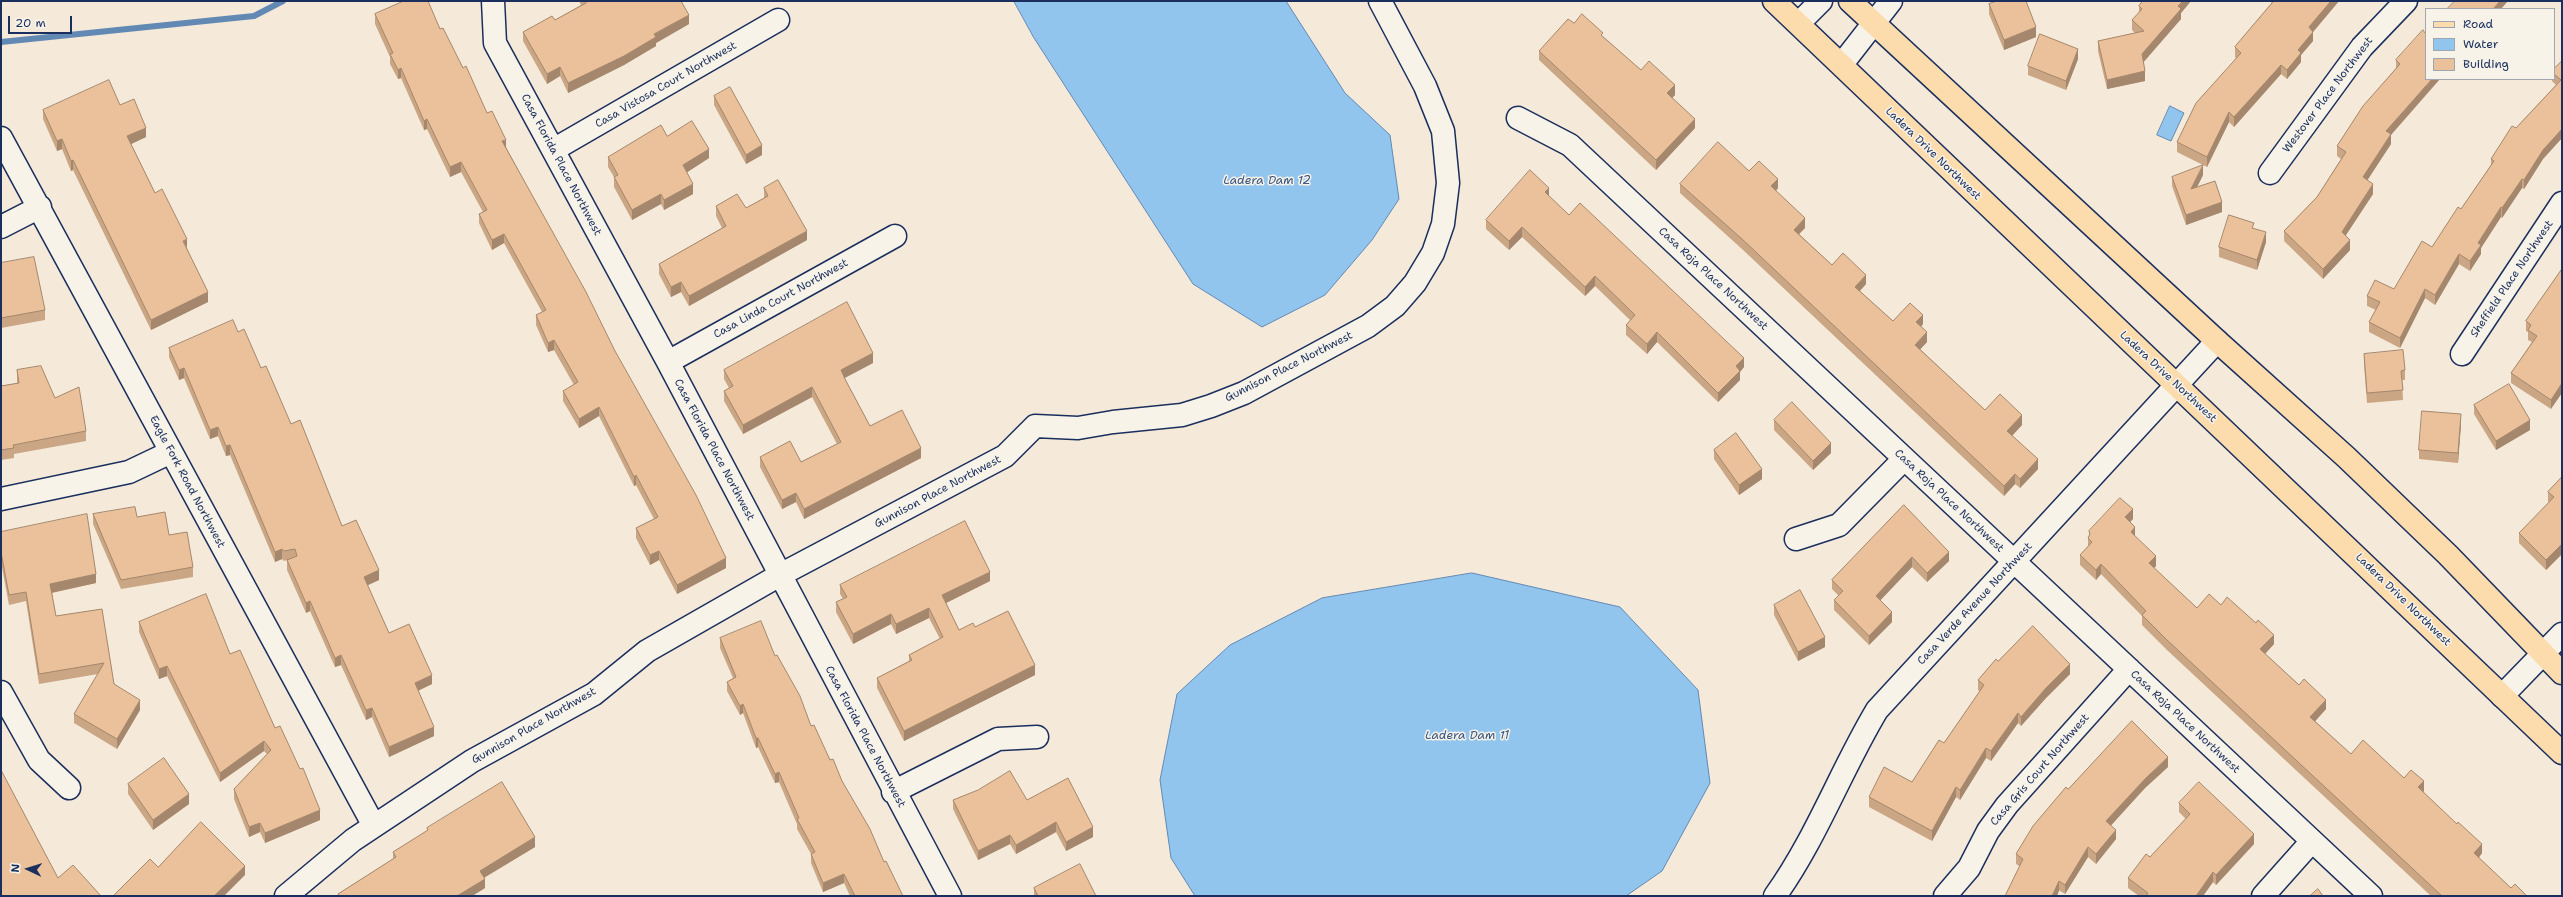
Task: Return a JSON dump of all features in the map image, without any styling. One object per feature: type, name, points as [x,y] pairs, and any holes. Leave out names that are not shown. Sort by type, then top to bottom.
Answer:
[{"type":"main road","name":"Ladera Drive Northwest","points":[[1774,1],[1842,64],[1917,140],[2177,385],[2562,753]]},
{"type":"main road","points":[[1850,1],[2217,341],[2346,457],[2448,554],[2562,673]]},
{"type":"street","name":"Casa Florida Place Northwest","points":[[493,1],[495,43],[668,362],[950,896]]},
{"type":"street","name":"Gunnison Place Northwest","points":[[286,896],[353,840],[472,761],[594,694],[646,651],[780,575],[1005,456],[1035,426],[1078,428],[1112,422],[1182,415],[1211,406],[1244,393],[1368,326],[1394,306],[1415,283],[1433,253],[1443,224],[1448,183],[1443,131],[1424,86],[1380,1]]},
{"type":"street","points":[[1799,23],[1821,1]]},
{"type":"street","points":[[1842,64],[1873,22],[1891,1]]},
{"type":"street","name":"Westover Place Northwest","points":[[2270,173],[2362,47],[2406,1]]},
{"type":"street","name":"Casa Vistosa Court Northwest","points":[[553,150],[778,20]]},
{"type":"street","name":"Casa Roja Place Northwest","points":[[1518,118],[1570,145],[2371,896]]},
{"type":"street","name":"Eagle Fork Road Northwest","points":[[1,138],[40,207],[170,452],[374,826]]},
{"type":"street","name":"Sheffield Place Northwest","points":[[2462,354],[2562,203]]},
{"type":"street","points":[[1,227],[40,207]]},
{"type":"street","name":"Casa Linda Court Northwest","points":[[668,362],[895,236]]},
{"type":"street","name":"Casa Verde Avenue Northwest","points":[[1775,896],[1804,848],[1853,751],[1877,710],[2217,341]]},
{"type":"street","points":[[1,499],[129,472],[170,452]]},
{"type":"street","points":[[1796,539],[1839,525],[1904,459]]},
{"type":"street","points":[[2502,696],[2562,634]]},
{"type":"street","name":"Casa Gris Court Northwest","points":[[1945,896],[1969,868],[1988,831],[2007,805],[2129,669]]},
{"type":"street","points":[[1,692],[39,760],[69,788]]},
{"type":"street","points":[[894,792],[998,739],[1037,737]]},
{"type":"street","points":[[2263,896],[2312,841]]},
{"type":"water","name":"Ladera Dam 12","points":[[1014,1],[1286,1],[1345,93],[1390,135],[1399,199],[1372,240],[1325,295],[1262,327],[1193,284],[1034,38]]},
{"type":"water","points":[[2170,106],[2184,113],[2171,141],[2157,135]]},
{"type":"water","name":"Ladera Dam 11","points":[[1472,573],[1620,607],[1698,690],[1710,783],[1662,871],[1626,896],[1195,896],[1171,858],[1160,780],[1177,694],[1230,645],[1322,598]]},
{"type":"building","points":[[404,1],[428,1],[440,29],[443,28],[463,68],[466,66],[487,113],[492,111],[506,140],[502,141],[586,292],[615,351],[696,495],[726,558],[677,585],[659,551],[650,555],[636,528],[658,517],[636,475],[634,477],[599,407],[579,419],[563,391],[578,382],[554,340],[548,343],[536,315],[546,310],[504,234],[492,240],[479,214],[487,210],[461,162],[450,167],[427,119],[424,121],[401,68],[398,70],[390,54],[393,53],[375,14]]},
{"type":"building","points":[[585,1],[681,1],[689,15],[654,34],[656,37],[624,56],[568,83],[560,67],[547,74],[523,32],[552,16],[555,20],[586,3]]},
{"type":"building","points":[[1997,1],[2026,1],[2036,27],[2004,40],[1989,4]]},
{"type":"building","points":[[2143,1],[2183,1],[2178,6],[2181,9],[2142,54],[2145,71],[2107,80],[2098,41],[2144,31],[2132,20],[2142,9],[2139,6]]},
{"type":"building","points":[[2274,1],[2331,1],[2309,27],[2313,32],[2298,50],[2301,53],[2287,70],[2281,65],[2234,117],[2229,112],[2207,157],[2177,142],[2196,103],[2241,53],[2235,47]]},
{"type":"building","points":[[2455,1],[2500,1],[2494,8],[2448,8]]},
{"type":"building","points":[[1582,14],[1603,33],[1601,35],[1641,70],[1649,61],[1675,85],[1667,93],[1695,119],[1656,160],[1539,51],[1568,19],[1574,23]]},
{"type":"building","points":[[2423,30],[2425,33],[2425,80],[2431,80],[2386,131],[2391,134],[2363,177],[2373,184],[2342,232],[2350,240],[2323,269],[2284,231],[2317,197],[2346,152],[2337,146],[2363,106],[2400,64],[2396,60]]},
{"type":"building","points":[[2040,34],[2078,49],[2066,81],[2028,66]]},
{"type":"building","points":[[2562,61],[2562,129],[2543,150],[2524,180],[2522,179],[2502,208],[2501,207],[2478,243],[2481,245],[2470,261],[2459,254],[2435,295],[2425,289],[2400,338],[2369,322],[2380,302],[2367,296],[2375,280],[2394,289],[2422,241],[2432,247],[2458,207],[2461,209],[2494,161],[2491,159],[2512,126],[2516,128],[2561,80],[2555,75],[2555,68]]},
{"type":"building","points":[[109,80],[120,105],[134,99],[146,128],[127,136],[155,193],[162,189],[187,239],[183,241],[208,292],[151,320],[73,160],[71,161],[62,139],[57,141],[43,110]]},
{"type":"building","points":[[730,87],[762,145],[746,155],[714,96]]},
{"type":"building","points":[[692,121],[709,149],[683,165],[693,184],[664,200],[661,194],[632,210],[614,177],[618,175],[608,157],[661,125],[667,136]]},
{"type":"building","points":[[1718,142],[1749,171],[1759,161],[1778,179],[1771,186],[1805,218],[1794,230],[1832,265],[1843,253],[1866,275],[1855,287],[1893,321],[1910,303],[1923,315],[1916,322],[1927,332],[1915,345],[1985,410],[2000,394],[2022,415],[2007,431],[2038,459],[2020,479],[2015,474],[2004,486],[1742,239],[1680,184]]},
{"type":"building","points":[[2203,165],[2191,189],[2215,181],[2222,202],[2186,215],[2172,177]]},
{"type":"building","points":[[1530,170],[1549,188],[1545,192],[1569,215],[1580,203],[1744,358],[1736,366],[1740,371],[1718,393],[1657,332],[1647,344],[1626,325],[1635,315],[1595,276],[1585,287],[1522,227],[1509,241],[1486,220]]},
{"type":"building","points":[[778,180],[807,231],[689,296],[681,282],[671,287],[659,264],[726,226],[716,206],[737,194],[746,208],[768,196],[764,188]]},
{"type":"building","points":[[2229,215],[2254,223],[2252,228],[2266,232],[2257,260],[2219,247]]},
{"type":"building","points":[[34,257],[45,310],[1,318],[1,263]]},
{"type":"building","points":[[2562,269],[2562,383],[2551,400],[2511,373],[2537,336],[2528,330],[2531,325],[2526,321]]},
{"type":"building","points":[[847,302],[873,353],[841,370],[846,381],[870,426],[902,410],[921,448],[804,509],[796,493],[782,500],[760,457],[790,441],[801,462],[841,442],[812,387],[743,425],[724,391],[733,386],[724,370]]},
{"type":"building","points":[[233,320],[238,332],[244,329],[261,368],[266,366],[291,424],[300,420],[342,526],[356,520],[379,570],[364,577],[389,633],[409,624],[432,675],[415,683],[434,727],[389,747],[372,708],[366,710],[341,655],[335,658],[310,601],[306,603],[287,560],[297,556],[295,549],[284,551],[282,549],[275,552],[230,445],[226,446],[218,427],[210,430],[184,368],[179,370],[169,348]]},
{"type":"building","points":[[2403,350],[2405,370],[2401,371],[2403,390],[2367,393],[2364,354]]},
{"type":"building","points":[[41,366],[55,398],[79,387],[86,431],[13,445],[14,448],[1,450],[1,386],[19,383],[17,370]]},
{"type":"building","points":[[2509,384],[2530,420],[2496,441],[2474,405]]},
{"type":"building","points":[[1792,402],[1831,443],[1813,461],[1774,420]]},
{"type":"building","points":[[2422,411],[2461,414],[2458,453],[2419,450]]},
{"type":"building","points":[[1736,433],[1762,469],[1739,485],[1714,450]]},
{"type":"building","points":[[2562,477],[2562,544],[2546,560],[2519,533],[2554,497],[2548,492]]},
{"type":"building","points":[[2120,498],[2133,509],[2125,517],[2135,527],[2131,532],[2156,556],[2149,563],[2197,608],[2209,594],[2221,605],[2227,597],[2256,623],[2258,620],[2274,635],[2260,649],[2299,685],[2304,679],[2326,700],[2310,717],[2351,754],[2363,740],[2404,778],[2411,770],[2424,781],[2418,787],[2457,824],[2458,822],[2482,844],[2474,853],[2511,888],[2515,884],[2527,896],[2442,896],[2167,640],[2142,615],[2146,611],[2101,564],[2096,570],[2080,555],[2092,542],[2088,538],[2090,534],[2089,531]]},
{"type":"building","points":[[1904,505],[1949,552],[1927,573],[1912,557],[1876,596],[1892,612],[1869,636],[1834,600],[1843,591],[1832,580]]},
{"type":"building","points":[[135,507],[137,517],[165,512],[169,535],[187,532],[193,567],[121,580],[93,514]]},
{"type":"building","points":[[87,514],[96,574],[50,584],[56,616],[102,609],[114,684],[140,700],[117,739],[74,714],[104,663],[39,674],[26,592],[9,595],[1,552],[1,532]]},
{"type":"building","points":[[965,521],[990,572],[942,595],[959,630],[973,623],[975,627],[1008,611],[1035,665],[904,731],[877,678],[912,660],[909,655],[943,637],[929,608],[896,624],[891,614],[853,634],[836,602],[847,597],[840,585]]},
{"type":"building","points":[[1800,590],[1825,637],[1798,652],[1774,605]]},
{"type":"building","points":[[206,594],[230,654],[240,650],[275,728],[280,726],[300,769],[303,768],[320,810],[265,833],[260,823],[249,827],[234,789],[271,750],[264,741],[220,773],[167,666],[159,669],[139,622]]},
{"type":"building","points":[[761,621],[775,656],[777,655],[800,696],[811,726],[814,725],[830,760],[833,759],[842,781],[870,829],[884,862],[886,861],[903,896],[855,896],[844,874],[823,883],[811,854],[815,852],[797,819],[799,818],[779,772],[775,774],[758,738],[756,738],[743,704],[740,706],[727,682],[736,677],[720,638]]},
{"type":"building","points":[[2033,626],[2070,664],[2046,688],[2021,717],[2018,713],[1991,751],[1986,748],[1960,790],[1956,787],[1932,831],[1869,797],[1884,767],[1912,782],[1939,740],[1944,743],[1984,685],[1978,680],[1996,659],[1998,661]]},
{"type":"building","points":[[2132,721],[2168,757],[2145,779],[2106,821],[2116,830],[2096,854],[2088,847],[2065,885],[2059,881],[2052,896],[2005,896],[2023,859],[2016,854],[2033,826],[2066,787],[2068,789]]},
{"type":"building","points":[[164,758],[189,794],[153,820],[128,784]]},
{"type":"building","points":[[1,770],[58,878],[73,865],[101,896],[1,896]]},
{"type":"building","points":[[1010,771],[1027,800],[1068,778],[1093,827],[1066,842],[1056,822],[1016,845],[1010,835],[978,851],[953,800],[978,790]]},
{"type":"building","points":[[502,782],[535,837],[480,871],[485,879],[457,896],[339,896],[338,894],[396,857],[393,852],[428,830],[427,828]]},
{"type":"building","points":[[2199,782],[2254,834],[2216,875],[2213,872],[2196,896],[2146,896],[2148,893],[2128,878],[2146,854],[2150,857],[2190,814],[2179,803]]},
{"type":"building","points":[[201,822],[245,866],[214,896],[113,896],[150,859],[158,867]]},
{"type":"building","points":[[1080,864],[1096,896],[1038,896],[1034,888]]},
{"type":"building","points":[[2318,889],[2323,896],[2310,896]]},
{"type":"waterway","points":[[1,42],[254,16],[283,1]]}]
